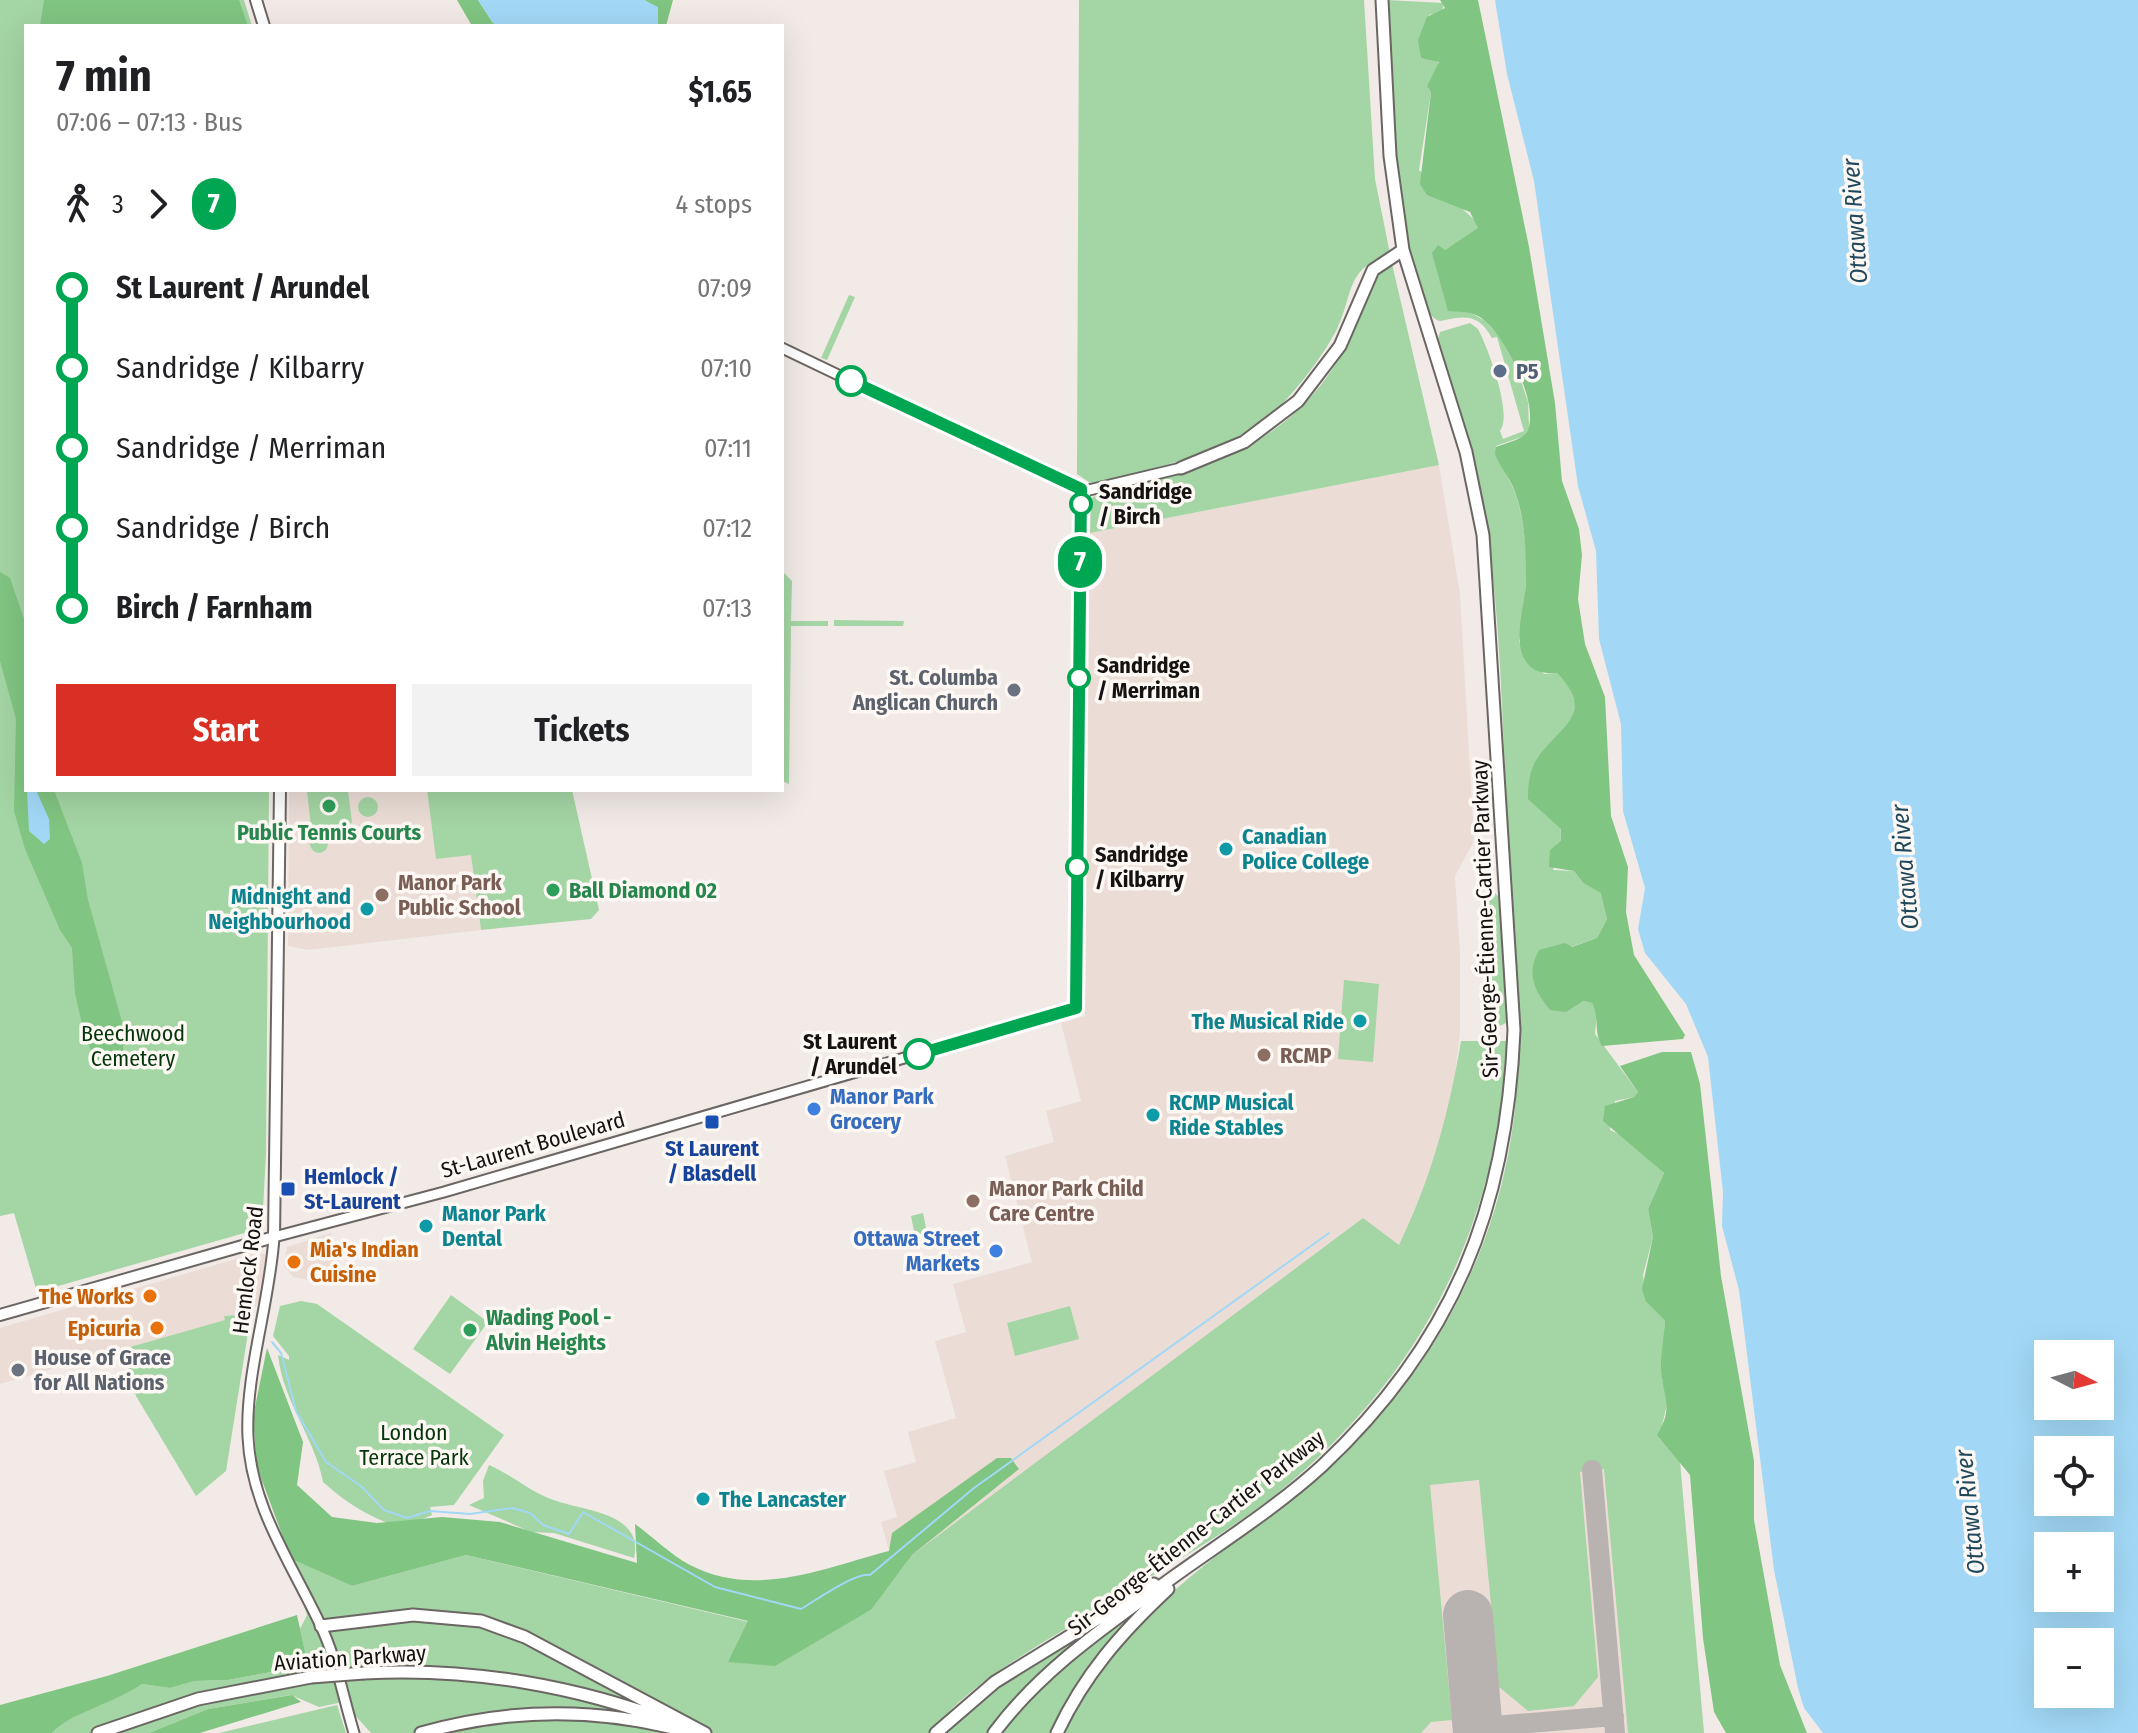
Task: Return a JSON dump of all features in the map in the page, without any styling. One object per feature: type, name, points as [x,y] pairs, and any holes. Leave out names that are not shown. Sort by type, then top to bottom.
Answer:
[{"type":"main road","points":[[256,0],[263,24]]},
{"type":"main road","name":"Sir-George-Étienne-Cartier Parkway","points":[[994,1733],[1053,1670],[1321,1466],[1368,1419],[1408,1370],[1444,1311],[1473,1250],[1496,1184],[1506,1136],[1514,1030],[1485,551],[1466,452],[1403,250],[1390,156],[1382,0]]},
{"type":"main road","points":[[1181,468],[1244,442],[1298,401],[1340,346],[1373,270],[1403,250]]},
{"type":"main road","name":"Hemlock Road","points":[[274,1237],[280,792]]},
{"type":"main road","name":"St-Laurent Boulevard","points":[[0,1315],[274,1237]]},
{"type":"main road","points":[[936,1733],[995,1682],[1203,1556]]},
{"type":"main road","points":[[1057,1733],[1076,1693],[1111,1645],[1203,1556]]},
{"type":"main road","points":[[321,1626],[423,1615],[489,1623],[525,1637],[702,1733]]},
{"type":"main road","name":"Aviation Parkway","points":[[98,1733],[198,1699],[311,1677],[364,1673],[442,1673],[536,1684],[608,1701],[702,1733]]},
{"type":"main road","points":[[421,1733],[494,1716],[557,1712],[627,1718],[692,1733]]},
{"type":"street","points":[[784,349],[1081,489],[1181,468]]},
{"type":"street","name":"St-Laurent Boulevard","points":[[274,1237],[439,1193],[1076,1008],[1081,489]]},
{"type":"street","name":"Hemlock Road","points":[[274,1237],[270,1286],[250,1400],[247,1435],[252,1471],[257,1497],[321,1626],[354,1733]]},
{"type":"shaded area","name":"RCMP","points":[[1439,465],[1460,594],[1474,841],[1455,876],[1460,954],[1460,1031],[1455,1079],[1446,1121],[1423,1193],[1399,1246],[997,1626],[889,1551],[881,1522],[897,1517],[884,1471],[916,1462],[908,1432],[956,1418],[935,1341],[966,1332],[953,1284],[1032,1262],[1005,1156],[1054,1142],[1046,1111],[1081,1101],[1061,1023],[1085,1016],[1090,533]]},
{"type":"shaded area","name":"Manor Park Public School","points":[[289,792],[427,792],[436,859],[471,854],[481,930],[308,950],[288,946]]},
{"type":"shaded area","points":[[331,1233],[338,1262],[323,1271],[320,1282],[293,1277],[284,1266],[287,1247]]},
{"type":"shaded area","points":[[256,1253],[265,1254],[263,1294],[251,1314],[225,1316],[225,1320],[0,1384],[0,1328]]},
{"type":"shaded area","points":[[1680,1462],[1704,1733],[1359,1733],[1417,1486]]},
{"type":"green space","name":"Beechwood Cemetery","points":[[0,0],[244,0],[251,24],[24,24],[24,792],[269,792],[266,1154],[262,1228],[37,1292],[14,1213],[0,1216]]},
{"type":"green space","points":[[44,0],[239,0],[247,24],[40,24]]},
{"type":"green space","points":[[457,0],[478,0],[496,24],[471,24]]},
{"type":"green space","points":[[644,0],[673,0],[667,24],[658,24],[658,8]]},
{"type":"green space","points":[[1079,0],[1364,0],[1375,179],[1390,254],[1365,267],[1358,275],[1331,340],[1302,381],[1259,424],[1199,454],[1092,484],[1077,474]]},
{"type":"green space","points":[[1386,0],[1444,3],[1442,12],[1429,15],[1439,68],[1427,86],[1431,92],[1419,170],[1477,222],[1478,229],[1445,250],[1471,313],[1485,321],[1510,349],[1528,402],[1529,429],[1524,436],[1496,446],[1517,498],[1524,534],[1526,588],[1519,642],[1544,674],[1557,673],[1570,687],[1575,704],[1572,718],[1559,737],[1561,841],[1553,870],[1574,871],[1583,883],[1602,893],[1607,919],[1597,938],[1571,947],[1583,1001],[1592,1003],[1597,1012],[1595,1034],[1638,1092],[1634,1097],[1615,1101],[1610,1130],[1621,1135],[1664,1173],[1648,1209],[1653,1237],[1643,1275],[1646,1302],[1665,1321],[1662,1380],[1669,1395],[1662,1426],[1680,1462],[1704,1733],[1628,1733],[1604,1469],[1580,1472],[1598,1677],[1574,1706],[1528,1711],[1499,1687],[1479,1480],[1430,1485],[1452,1720],[1431,1722],[1421,1733],[1060,1733],[1085,1684],[1123,1639],[1160,1603],[1357,1439],[1414,1372],[1453,1310],[1483,1244],[1495,1209],[1511,1138],[1518,1069],[1518,1000],[1494,584],[1477,473],[1437,341],[1440,332],[1470,323],[1478,329],[1493,365],[1501,396],[1503,423],[1500,431],[1503,439],[1524,431],[1497,337],[1492,338],[1482,324],[1471,318],[1440,321],[1426,306],[1414,273],[1399,174]]},
{"type":"green space","points":[[1440,0],[1478,0],[1529,247],[1555,403],[1562,481],[1579,529],[1582,555],[1578,599],[1585,644],[1605,697],[1611,816],[1628,867],[1626,912],[1634,955],[1685,1035],[1683,1039],[1602,1046],[1592,1003],[1583,1001],[1566,1012],[1550,1010],[1534,981],[1533,966],[1539,950],[1565,943],[1572,947],[1597,938],[1607,919],[1601,893],[1583,883],[1574,871],[1549,867],[1550,850],[1561,841],[1561,829],[1528,799],[1529,780],[1535,762],[1569,721],[1574,711],[1574,700],[1557,673],[1531,667],[1521,651],[1526,580],[1524,532],[1517,498],[1495,454],[1496,447],[1518,439],[1528,430],[1530,417],[1524,385],[1508,351],[1488,324],[1475,314],[1448,311],[1432,253],[1438,245],[1445,250],[1478,228],[1470,212],[1427,195],[1420,184],[1431,92],[1427,86],[1439,62],[1421,58],[1418,40],[1427,17],[1445,8]]},
{"type":"green space","points":[[1392,264],[1439,465],[1090,533],[1091,499],[1097,494],[1180,474],[1232,454],[1280,425],[1302,406],[1341,355],[1368,287],[1383,269]]},
{"type":"green space","points":[[849,295],[855,297],[827,360],[821,358]]},
{"type":"green space","points":[[0,572],[10,578],[24,619],[24,792],[55,792],[82,863],[88,900],[124,1029],[123,1053],[112,1063],[98,1063],[85,1038],[75,993],[72,948],[60,930],[25,849],[14,811],[16,719],[0,661]]},
{"type":"green space","points":[[784,573],[792,581],[791,621],[828,621],[828,626],[791,626],[789,784],[784,782]]},
{"type":"green space","points":[[834,620],[904,621],[903,626],[834,626]]},
{"type":"green space","name":"Public Tennis Courts","points":[[307,792],[348,792],[352,823],[311,828]]},
{"type":"green space","points":[[427,792],[572,792],[599,910],[591,919],[481,930],[471,855],[436,859]]},
{"type":"green space","points":[[368,797],[375,800],[378,807],[375,814],[368,817],[361,814],[358,807],[361,800]]},
{"type":"green space","points":[[319,835],[328,844],[319,853],[310,844]]},
{"type":"green space","points":[[1494,892],[1501,899],[1509,1016],[1506,1023],[1498,1027],[1487,1018],[1481,904],[1484,894]]},
{"type":"green space","points":[[1344,980],[1379,984],[1373,1062],[1338,1059]]},
{"type":"green space","points":[[1461,1041],[1509,1041],[1501,1109],[1488,1174],[1469,1235],[1444,1292],[1412,1346],[1375,1397],[1330,1446],[1260,1507],[992,1676],[948,1713],[930,1733],[371,1733],[343,1702],[319,1707],[291,1695],[208,1709],[149,1733],[52,1733],[70,1719],[142,1684],[170,1688],[195,1681],[228,1680],[308,1665],[300,1629],[307,1615],[291,1559],[352,1586],[466,1555],[749,1622],[872,1609],[912,1555],[1363,1218],[1399,1245],[1438,1145]]},
{"type":"green space","points":[[1662,1052],[1691,1052],[1700,1084],[1721,1276],[1754,1461],[1754,1520],[1780,1665],[1807,1733],[1726,1733],[1714,1712],[1703,1638],[1690,1475],[1657,1435],[1666,1408],[1661,1367],[1665,1321],[1646,1302],[1642,1289],[1653,1237],[1648,1209],[1664,1173],[1603,1121],[1605,1106],[1634,1097],[1638,1092],[1620,1066]]},
{"type":"green space","points":[[923,1213],[927,1233],[915,1236],[911,1216]]},
{"type":"green space","points":[[451,1295],[488,1322],[450,1374],[413,1349]]},
{"type":"green space","name":"London Terrace Park","points":[[301,1301],[317,1304],[504,1435],[454,1505],[430,1507],[432,1515],[401,1528],[359,1509],[323,1482],[281,1372],[278,1355],[289,1360],[289,1356],[273,1336],[280,1306]]},
{"type":"green space","points":[[1070,1306],[1079,1339],[1015,1356],[1007,1323]]},
{"type":"green space","points":[[251,1314],[226,1471],[196,1496],[136,1396],[123,1349],[225,1320],[224,1316]]},
{"type":"green space","points":[[267,1348],[303,1442],[297,1485],[332,1517],[377,1523],[442,1517],[500,1522],[637,1563],[635,1524],[690,1565],[739,1580],[764,1580],[815,1572],[889,1551],[892,1533],[997,1458],[1011,1458],[1019,1469],[912,1555],[872,1609],[775,1666],[728,1662],[748,1621],[466,1555],[352,1586],[291,1559],[257,1467],[253,1417]]},
{"type":"green space","points":[[489,1465],[548,1498],[619,1521],[629,1530],[635,1542],[634,1558],[554,1533],[531,1532],[469,1505],[484,1498],[483,1481]]},
{"type":"green space","points":[[1139,1610],[1084,1675],[1053,1733],[1000,1733],[1055,1673]]},
{"type":"green space","points":[[297,1615],[308,1665],[228,1680],[195,1681],[170,1688],[142,1684],[70,1720],[52,1733],[0,1733],[0,1705],[107,1676]]},
{"type":"green space","points":[[1108,1617],[1008,1707],[988,1733],[941,1733],[978,1698]]},
{"type":"green space","points":[[292,1695],[301,1702],[200,1733],[149,1733],[208,1709]]},
{"type":"green space","points":[[337,1705],[346,1733],[219,1733]]},
{"type":"water","points":[[478,0],[644,0],[658,7],[658,24],[493,23]]},
{"type":"water","name":"Ottawa River","points":[[1495,0],[2138,0],[2138,1733],[1823,1733],[1804,1708],[1774,1570],[1739,1290],[1722,1226],[1723,1192],[1708,1057],[1686,1004],[1645,953],[1638,929],[1645,888],[1623,811],[1621,724],[1599,639],[1596,551],[1578,486],[1534,181],[1507,74]]},
{"type":"water","points":[[27,792],[37,792],[49,819],[50,839],[44,844],[29,831]]},
{"type":"waterway","points":[[272,1342],[281,1353],[296,1411],[326,1462],[361,1486],[384,1510],[407,1518],[430,1511],[470,1514],[512,1508],[530,1513],[543,1525],[569,1534],[583,1512],[715,1587],[801,1609],[846,1582],[870,1575],[974,1488],[1329,1233]]},
{"type":"taxiway","points":[[1592,1470],[1615,1733]]},
{"type":"taxiway","points":[[1489,1733],[1505,1725],[1614,1716]]},
{"type":"runway","points":[[1468,1615],[1478,1733]]},
{"type":"bus line","name":"7","points":[[851,381],[1081,489],[1076,1008],[919,1054]]},
{"type":"place","name":"P5","points":[[1500,371]]},
{"type":"place","name":"Sandridge / Birch","points":[[1081,504]]},
{"type":"place","name":"Sandridge / Merriman","points":[[1079,678]]},
{"type":"place","name":"St. Columba Anglican Church","points":[[1014,690]]},
{"type":"place","name":"Public Tennis Courts","points":[[329,806]]},
{"type":"place","name":"Canadian Police College","points":[[1226,849]]},
{"type":"place","name":"Sandridge / Kilbarry","points":[[1077,867]]},
{"type":"place","name":"Ball Diamond 02","points":[[553,890]]},
{"type":"place","name":"Manor Park Public School","points":[[382,895]]},
{"type":"place","name":"Midnight and Neighbourhood","points":[[367,909]]},
{"type":"place","name":"The Musical Ride","points":[[1360,1021]]},
{"type":"place","name":"St Laurent / Arundel","points":[[919,1054]]},
{"type":"place","name":"RCMP","points":[[1264,1055]]},
{"type":"place","name":"Manor Park Grocery","points":[[814,1109]]},
{"type":"place","name":"RCMP Musical Ride Stables","points":[[1153,1115]]},
{"type":"place","name":"St Laurent / Blasdell","points":[[712,1122]]},
{"type":"place","name":"Hemlock / St-Laurent","points":[[288,1189]]},
{"type":"place","name":"Manor Park Child Care Centre","points":[[973,1201]]},
{"type":"place","name":"Manor Park Dental","points":[[426,1226]]},
{"type":"place","name":"Ottawa Street Markets","points":[[996,1251]]},
{"type":"place","name":"Mia's Indian Cuisine","points":[[294,1262]]},
{"type":"place","name":"The Works","points":[[150,1296]]},
{"type":"place","name":"Epicuria","points":[[157,1328]]},
{"type":"place","name":"Wading Pool - Alvin Heights","points":[[470,1330]]},
{"type":"place","name":"House of Grace for All Nations","points":[[18,1370]]},
{"type":"place","name":"The Lancaster","points":[[703,1499]]}]
